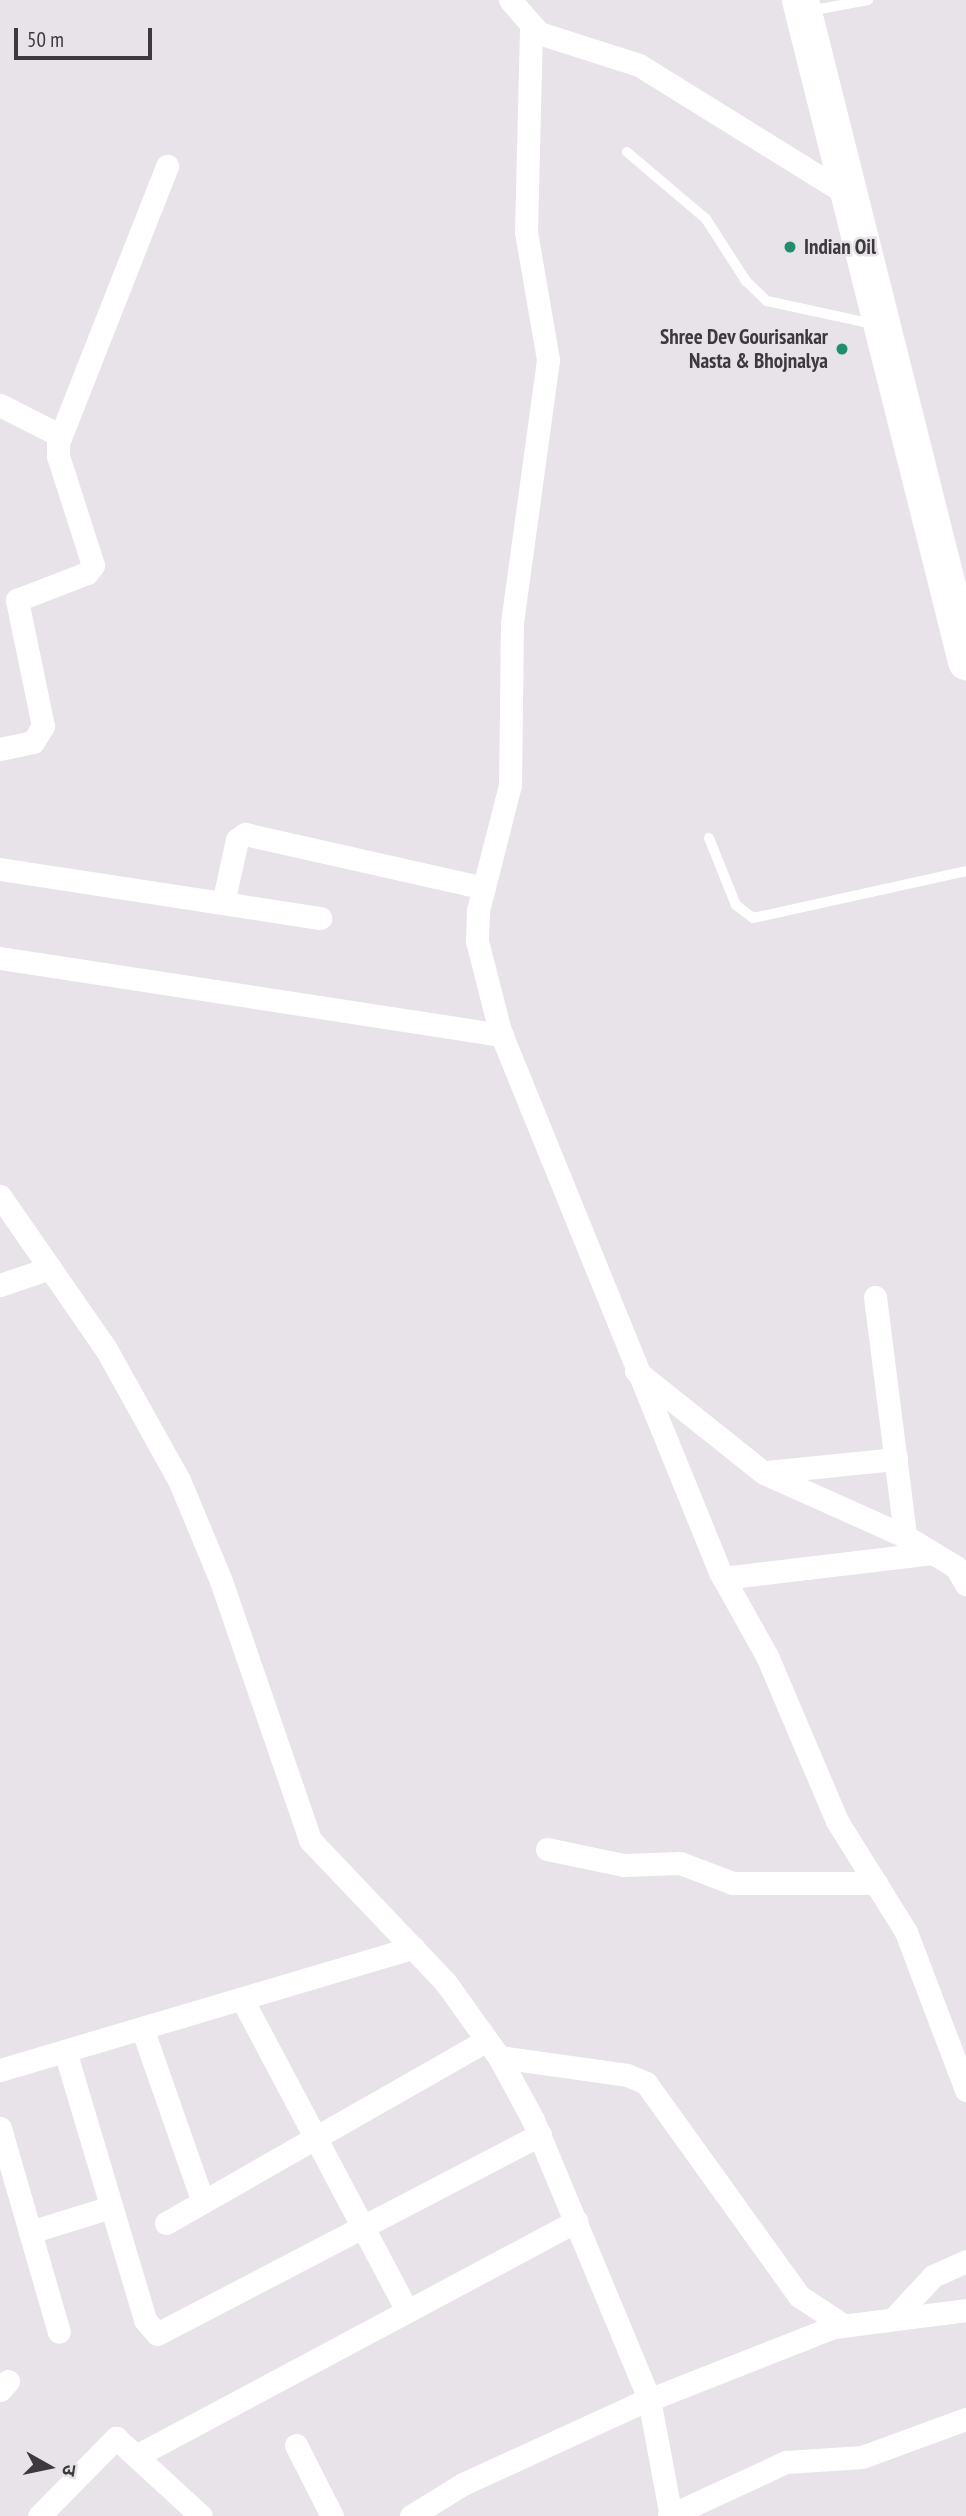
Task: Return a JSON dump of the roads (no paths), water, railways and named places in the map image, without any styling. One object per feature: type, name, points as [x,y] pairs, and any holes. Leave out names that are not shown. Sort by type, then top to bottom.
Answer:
[{"type":"highway","points":[[802,6],[883,326],[959,597],[966,661]]},
{"type":"street","points":[[510,0],[531,28],[639,65],[850,196]]},
{"type":"street","points":[[531,28],[526,232],[548,360],[512,623],[510,785],[484,888],[477,941],[502,1035],[634,1369],[723,1578],[764,1649],[841,1827],[909,1941],[966,2090]]},
{"type":"street","points":[[0,749],[33,742],[43,726],[17,600],[85,574],[93,565],[58,457],[61,436],[167,166]]},
{"type":"street","points":[[0,405],[61,436]]},
{"type":"street","points":[[223,903],[237,840],[245,834],[484,888]]},
{"type":"street","points":[[0,869],[320,918]]},
{"type":"street","points":[[0,958],[502,1035]]},
{"type":"street","points":[[0,1196],[131,1389],[179,1480],[221,1581],[310,1840],[413,1948],[493,2048],[540,2135],[649,2399],[671,2516],[786,2462],[862,2457],[966,2419]]},
{"type":"street","points":[[0,1285],[50,1268]]},
{"type":"street","points":[[875,1297],[905,1536]]},
{"type":"street","points":[[634,1369],[764,1473],[905,1536],[956,1567],[966,1584]]},
{"type":"street","points":[[764,1473],[896,1458]]},
{"type":"street","points":[[723,1578],[933,1553]]},
{"type":"street","points":[[547,1849],[623,1866],[680,1863],[733,1882],[876,1883]]},
{"type":"street","points":[[0,2070],[413,1948]]},
{"type":"street","points":[[242,1999],[407,2311]]},
{"type":"street","points":[[142,2028],[203,2202]]},
{"type":"street","points":[[166,2224],[315,2137],[493,2048],[627,2075],[646,2082],[799,2296],[842,2325]]},
{"type":"street","points":[[65,2051],[145,2320],[157,2334],[540,2135]]},
{"type":"street","points":[[0,2128],[59,2332]]},
{"type":"street","points":[[30,2232],[111,2207]]},
{"type":"street","points":[[138,2455],[577,2221]]},
{"type":"street","points":[[894,2318],[937,2272],[966,2261]]},
{"type":"street","points":[[411,2516],[463,2484],[649,2399],[842,2325],[966,2310]]},
{"type":"street","points":[[51,2512],[111,2440],[121,2439],[201,2516]]},
{"type":"street","points":[[296,2445],[332,2516]]},
{"type":"lane","points":[[802,6],[868,0]]},
{"type":"lane","points":[[627,152],[706,219],[746,281],[767,301],[883,326]]},
{"type":"lane","points":[[709,838],[740,912],[760,919],[966,871]]},
{"type":"place","name":"Indian Oil","points":[[790,247]]},
{"type":"place","name":"Shree Dev Gourisankar Nasta & Bhojnalya","points":[[842,349]]}]
